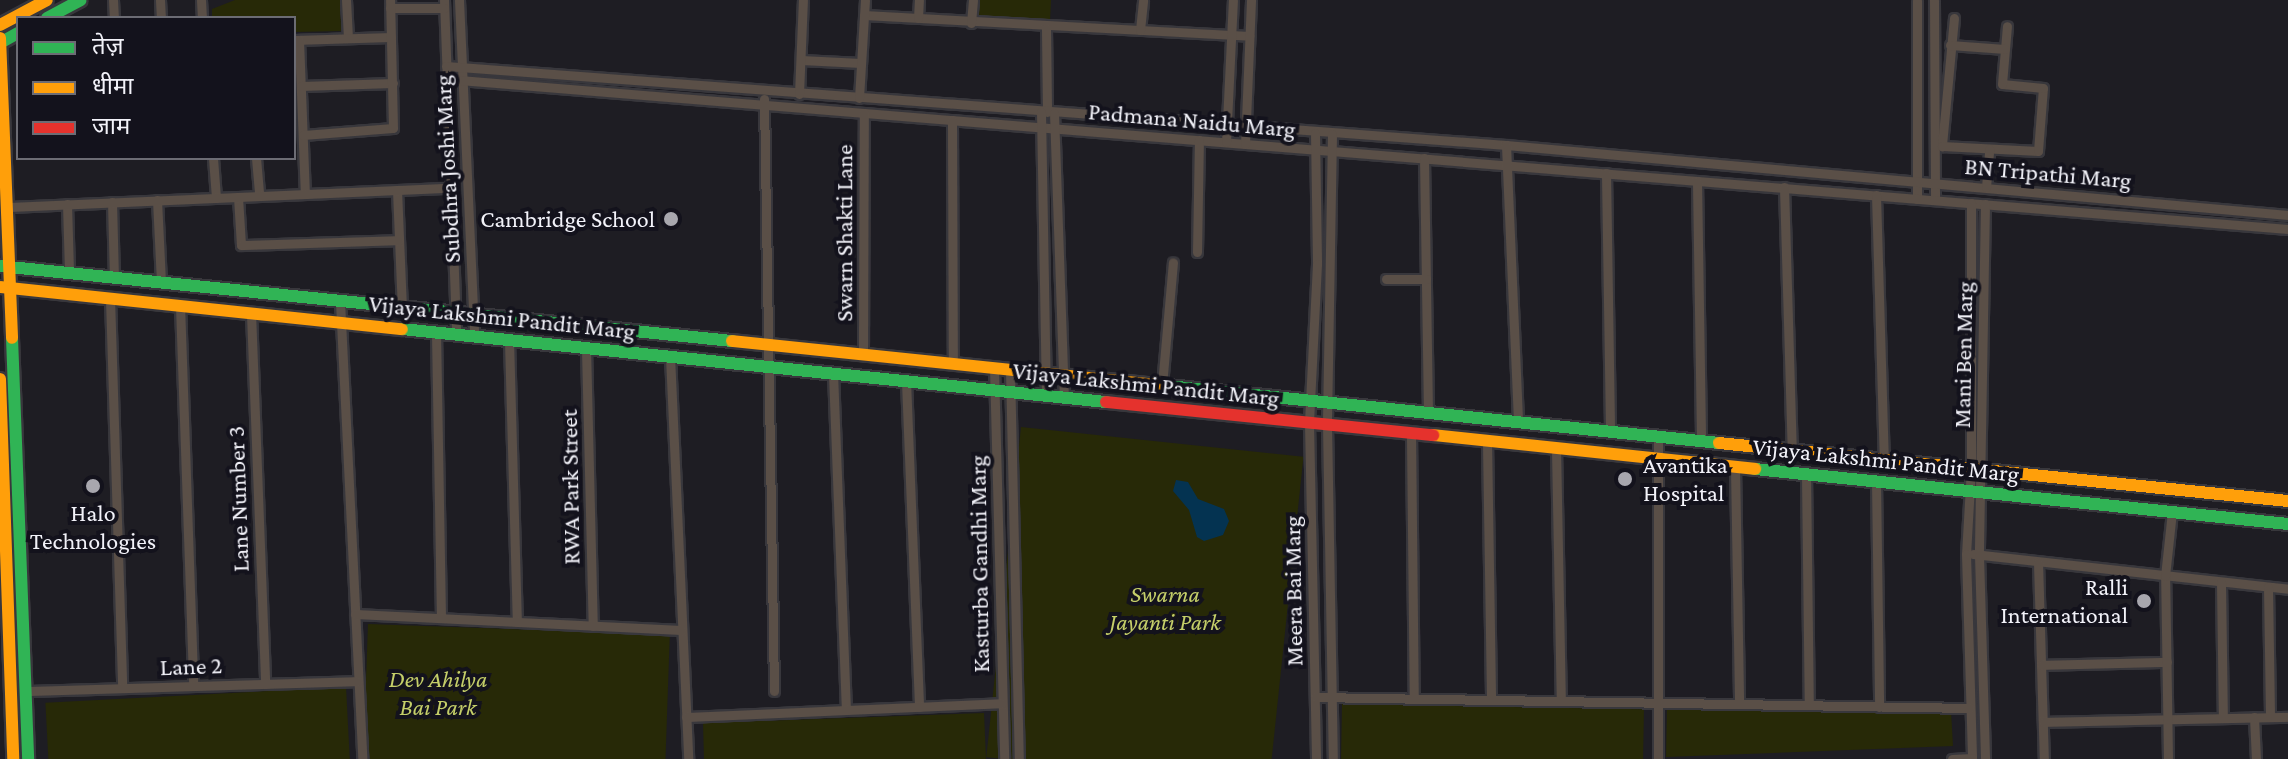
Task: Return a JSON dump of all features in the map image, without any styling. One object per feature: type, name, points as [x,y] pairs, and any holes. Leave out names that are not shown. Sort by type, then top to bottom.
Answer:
[{"type":"street","points":[[17,16],[47,0]]},
{"type":"street","points":[[63,14],[81,0]]},
{"type":"street","points":[[346,0],[348,38]]},
{"type":"street","name":"Subdhra Joshi Marg","points":[[459,0],[474,336]]},
{"type":"street","points":[[799,94],[803,0]]},
{"type":"street","points":[[859,98],[865,0]]},
{"type":"street","points":[[918,18],[919,0]]},
{"type":"street","points":[[971,23],[973,0]]},
{"type":"street","points":[[1140,30],[1143,0]]},
{"type":"street","points":[[1226,142],[1233,0]]},
{"type":"street","points":[[1245,144],[1251,0]]},
{"type":"street","points":[[1917,0],[1917,199]]},
{"type":"street","name":"BN Tripathi Marg","points":[[1934,0],[1935,200],[2288,229]]},
{"type":"street","points":[[303,135],[389,131],[395,124],[390,4],[444,4]]},
{"type":"street","name":"Subdhra Joshi Marg","points":[[444,4],[456,334]]},
{"type":"street","points":[[864,15],[1046,28],[1249,36]]},
{"type":"street","points":[[1954,18],[1942,146],[2038,151],[2043,88],[2002,84],[2007,26]]},
{"type":"street","points":[[1046,28],[1047,112],[1054,129],[1064,397]]},
{"type":"street","points":[[305,194],[296,40],[391,37]]},
{"type":"street","points":[[1,41],[12,155],[5,287],[28,759]]},
{"type":"street","points":[[1950,45],[2005,49]]},
{"type":"street","points":[[801,60],[861,63]]},
{"type":"street","points":[[1934,63],[1948,63]]},
{"type":"street","name":"Padmana Naidu Marg","points":[[446,66],[1506,145],[1935,183]]},
{"type":"street","name":"Padmana Naidu Marg","points":[[447,79],[1935,200]]},
{"type":"street","points":[[301,86],[393,83]]},
{"type":"street","points":[[764,91],[765,366],[774,691]]},
{"type":"street","points":[[1046,395],[1040,128],[1047,112]]},
{"type":"street","name":"Swarn Shakti Lane","points":[[863,354],[864,113]]},
{"type":"street","points":[[952,120],[953,364]]},
{"type":"street","name":"Meera Bai Marg","points":[[1315,133],[1313,400],[1309,423],[1316,759]]},
{"type":"street","name":"Meera Bai Marg","points":[[1332,134],[1327,424],[1333,759]]},
{"type":"street","points":[[1197,252],[1199,140]]},
{"type":"street","points":[[1506,145],[1518,422]]},
{"type":"street","points":[[1986,187],[1989,149]]},
{"type":"street","points":[[1424,158],[1428,412]]},
{"type":"street","points":[[213,160],[216,198]]},
{"type":"street","points":[[256,160],[259,196]]},
{"type":"street","points":[[1606,173],[1610,431]]},
{"type":"street","points":[[1697,181],[1701,441]]},
{"type":"street","name":"BN Tripathi Marg","points":[[1935,183],[2288,215]]},
{"type":"street","points":[[1784,187],[1792,450]]},
{"type":"street","points":[[8,207],[451,188]]},
{"type":"street","points":[[397,190],[402,307]]},
{"type":"street","points":[[1876,195],[1884,459]]},
{"type":"street","points":[[238,197],[241,245],[399,240]]},
{"type":"street","points":[[157,200],[161,282]]},
{"type":"street","points":[[112,202],[114,277]]},
{"type":"street","points":[[1971,203],[1976,468]]},
{"type":"street","points":[[67,204],[69,273]]},
{"type":"street","name":"Mani Ben Marg","points":[[1972,759],[1966,554],[1976,468],[1985,204]]},
{"type":"street","points":[[1162,385],[1173,262]]},
{"type":"street","name":"Vijaya Lakshmi Pandit Marg","points":[[5,266],[2288,501]]},
{"type":"street","points":[[1386,279],[1426,279]]},
{"type":"street","name":"Vijaya Lakshmi Pandit Marg","points":[[5,287],[2288,524]]},
{"type":"street","points":[[110,298],[122,688]]},
{"type":"street","points":[[340,301],[362,759]]},
{"type":"street","points":[[180,305],[193,686]]},
{"type":"street","name":"Lane Number 3","points":[[251,313],[265,684]]},
{"type":"street","points":[[436,332],[441,618]]},
{"type":"street","points":[[509,340],[517,622]]},
{"type":"street","name":"RWA Park Street","points":[[586,348],[593,626]]},
{"type":"street","points":[[670,356],[688,759]]},
{"type":"street","name":"Kasturba Gandhi Marg","points":[[994,368],[1004,759]]},
{"type":"street","name":"Kasturba Gandhi Marg","points":[[1010,370],[1019,759]]},
{"type":"street","points":[[833,373],[846,710]]},
{"type":"street","points":[[0,379],[4,589],[13,759]]},
{"type":"street","points":[[906,381],[919,707]]},
{"type":"street","points":[[1411,433],[1414,699]]},
{"type":"street","points":[[1658,436],[1658,759]]},
{"type":"street","points":[[1487,441],[1491,700]]},
{"type":"street","points":[[1556,448],[1561,701]]},
{"type":"street","points":[[1735,467],[1739,704]]},
{"type":"street","points":[[1806,474],[1809,705]]},
{"type":"street","points":[[1876,481],[1879,707]]},
{"type":"street","name":"Mani Ben Marg","points":[[1974,490],[1985,759]]},
{"type":"street","points":[[2168,759],[2165,576],[2172,512]]},
{"type":"street","points":[[1966,554],[2288,589]]},
{"type":"street","points":[[2038,562],[2044,759]]},
{"type":"street","points":[[2221,582],[2223,718]]},
{"type":"street","points":[[2268,587],[2270,717]]},
{"type":"street","points":[[355,614],[682,630]]},
{"type":"street","points":[[2041,665],[2167,662]]},
{"type":"street","name":"Lane 2","points":[[25,691],[358,681]]},
{"type":"street","points":[[1315,697],[1970,708]]},
{"type":"street","points":[[686,717],[1002,703]]},
{"type":"street","points":[[2254,717],[2256,759]]},
{"type":"street","points":[[2043,722],[2288,717]]},
{"type":"street","points":[[1003,733],[1019,731]]},
{"type":"street","points":[[1952,759],[1972,759]]},
{"type":"green space","points":[[235,0],[340,0],[341,31],[296,32],[296,16],[212,16],[212,9]]},
{"type":"green space","points":[[979,0],[1051,0],[1050,21],[979,18]]},
{"type":"green space","name":"Swarna Jayanti Park","points":[[1021,427],[1303,457],[1272,759],[986,757]]},
{"type":"green space","name":"Dev Ahilya Bai Park","points":[[368,624],[670,635],[665,759],[363,759]]},
{"type":"green space","points":[[346,687],[350,759],[48,759],[45,703]]},
{"type":"green space","points":[[1342,704],[1644,709],[1643,759],[1341,759]]},
{"type":"green space","points":[[1667,707],[1951,711],[1953,746],[1666,757]]},
{"type":"green space","points":[[984,713],[986,759],[704,759],[703,723]]},
{"type":"water","points":[[1176,480],[1188,482],[1198,499],[1224,509],[1229,521],[1223,535],[1204,541],[1197,537],[1189,510],[1173,491]]},
{"type":"traffic: fast","points":[[51,16],[81,0]]},
{"type":"traffic: fast","points":[[0,43],[16,34]]},
{"type":"traffic: fast","points":[[0,266],[732,341]]},
{"type":"traffic: fast","points":[[402,329],[1106,402]]},
{"type":"traffic: fast","points":[[12,338],[28,759]]},
{"type":"traffic: fast","points":[[1158,385],[1719,443]]},
{"type":"traffic: fast","points":[[1755,469],[2288,524]]},
{"type":"traffic: slow","points":[[17,16],[47,0]]},
{"type":"traffic: slow","points":[[0,25],[16,16]]},
{"type":"traffic: slow","points":[[0,38],[12,338]]},
{"type":"traffic: slow","points":[[0,287],[402,329]]},
{"type":"traffic: slow","points":[[732,341],[1158,385]]},
{"type":"traffic: slow","points":[[0,379],[13,759]]},
{"type":"traffic: slow","points":[[1433,435],[1755,469]]},
{"type":"traffic: slow","points":[[1719,443],[2288,501]]},
{"type":"traffic: jam","points":[[1106,402],[1433,435]]},
{"type":"place","name":"Cambridge School","points":[[671,219]]},
{"type":"place","name":"Avantika Hospital","points":[[1625,479]]},
{"type":"place","name":"Halo Technologies","points":[[93,486]]},
{"type":"place","name":"Ralli International","points":[[2144,601]]}]
